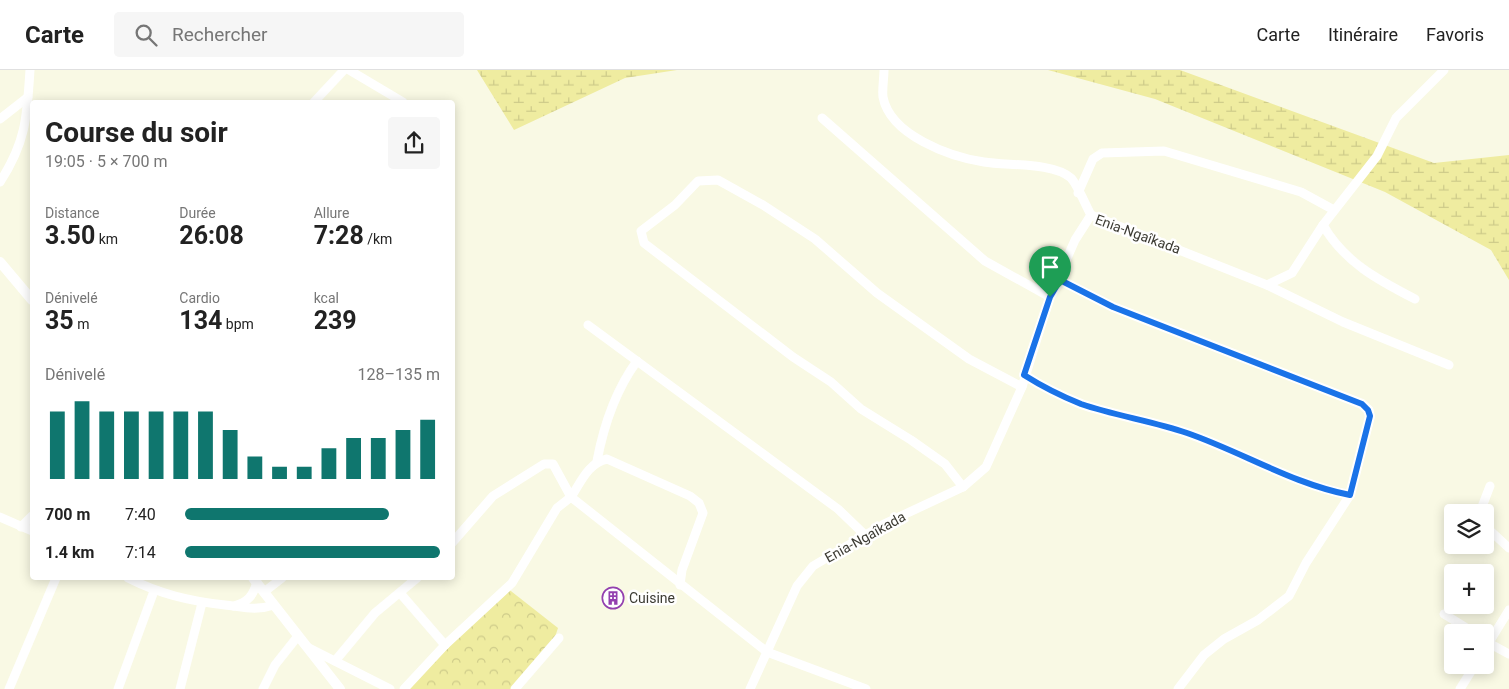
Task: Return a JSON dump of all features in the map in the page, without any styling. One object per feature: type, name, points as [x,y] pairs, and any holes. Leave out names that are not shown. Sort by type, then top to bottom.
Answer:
[{"type":"street","points":[[0,182],[17,152],[25,130],[30,70]]},
{"type":"street","points":[[316,100],[344,70]]},
{"type":"street","points":[[349,70],[400,100]]},
{"type":"street","points":[[884,70],[883,96],[889,114],[904,129],[922,141],[957,155],[984,162],[1021,164],[1059,172],[1071,178],[1091,215]]},
{"type":"street","points":[[1267,285],[1292,273],[1323,225],[1377,156],[1396,118],[1444,70]]},
{"type":"street","points":[[0,119],[28,98]]},
{"type":"street","points":[[822,118],[986,261],[1050,297]]},
{"type":"street","points":[[1078,193],[1092,159],[1102,153],[1164,151],[1301,192],[1334,210]]},
{"type":"street","points":[[963,487],[945,464],[861,409],[831,382],[793,357],[644,243],[641,231],[675,205],[698,181],[718,180],[815,239],[877,293],[969,359],[1022,388]]},
{"type":"street","name":"Enia-Ngaîkada","points":[[750,689],[798,586],[813,566],[865,535],[963,487],[986,467],[1022,388],[1024,375],[1050,297],[1060,280],[1075,240],[1091,215],[1267,285],[1343,322],[1449,365]]},
{"type":"street","points":[[1323,225],[1334,244],[1353,262],[1375,278],[1415,299]]},
{"type":"street","points":[[0,262],[30,298]]},
{"type":"street","points":[[1060,280],[1113,307],[1362,404],[1368,410],[1370,416],[1350,495],[1306,563],[1289,596],[1258,620],[1224,639],[1204,655],[1178,689]]},
{"type":"street","points":[[588,325],[838,509],[865,535]]},
{"type":"street","points":[[404,689],[446,645],[512,583],[557,508],[571,497],[597,461],[603,430],[612,404],[626,375],[637,361]]},
{"type":"street","points":[[1024,375],[1048,390],[1083,404],[1187,432],[1325,490],[1350,495]]},
{"type":"street","points":[[597,461],[613,461],[690,496],[699,503],[703,513],[682,570],[680,585]]},
{"type":"street","points":[[455,540],[493,496],[544,464],[554,464],[571,497],[767,652],[866,689]]},
{"type":"street","points":[[1483,504],[1490,486]]},
{"type":"street","points":[[0,517],[30,530]]},
{"type":"street","points":[[22,527],[30,518]]},
{"type":"street","points":[[1494,534],[1509,548]]},
{"type":"street","points":[[9,689],[55,580]]},
{"type":"street","points":[[132,580],[154,591],[202,603],[234,606],[249,610],[274,605]]},
{"type":"street","points":[[255,580],[337,688]]},
{"type":"street","points":[[234,606],[245,603],[250,598],[255,580]]},
{"type":"street","points":[[264,592],[279,580]]},
{"type":"street","points":[[334,661],[374,613],[415,580]]},
{"type":"street","points":[[118,689],[154,591]]},
{"type":"street","points":[[400,593],[446,645]]},
{"type":"street","points":[[180,689],[202,603]]},
{"type":"street","points":[[1494,632],[1509,610]]},
{"type":"street","points":[[1444,614],[1460,624]]},
{"type":"street","points":[[263,689],[275,665],[298,636]]},
{"type":"street","points":[[515,689],[559,638]]},
{"type":"street","points":[[307,647],[390,689]]},
{"type":"street","points":[[1494,647],[1509,654]]},
{"type":"street","points":[[1460,689],[1469,674]]},
{"type":"green space","points":[[477,70],[677,70],[625,78],[514,130]]},
{"type":"green space","points":[[1048,70],[1180,70],[1434,163],[1509,155],[1509,280],[1491,250],[1385,192],[1155,99]]},
{"type":"green space","points":[[507,588],[558,628],[551,649],[517,689],[407,689]]},
{"type":"place","name":"Cuisine","points":[[613,598]]},
{"type":"route","points":[[1060,280],[1113,307],[1195,337],[1362,404],[1368,410],[1370,416],[1350,495],[1325,490],[1187,432],[1083,404],[1048,390],[1024,375],[1050,297],[1060,280]]}]
